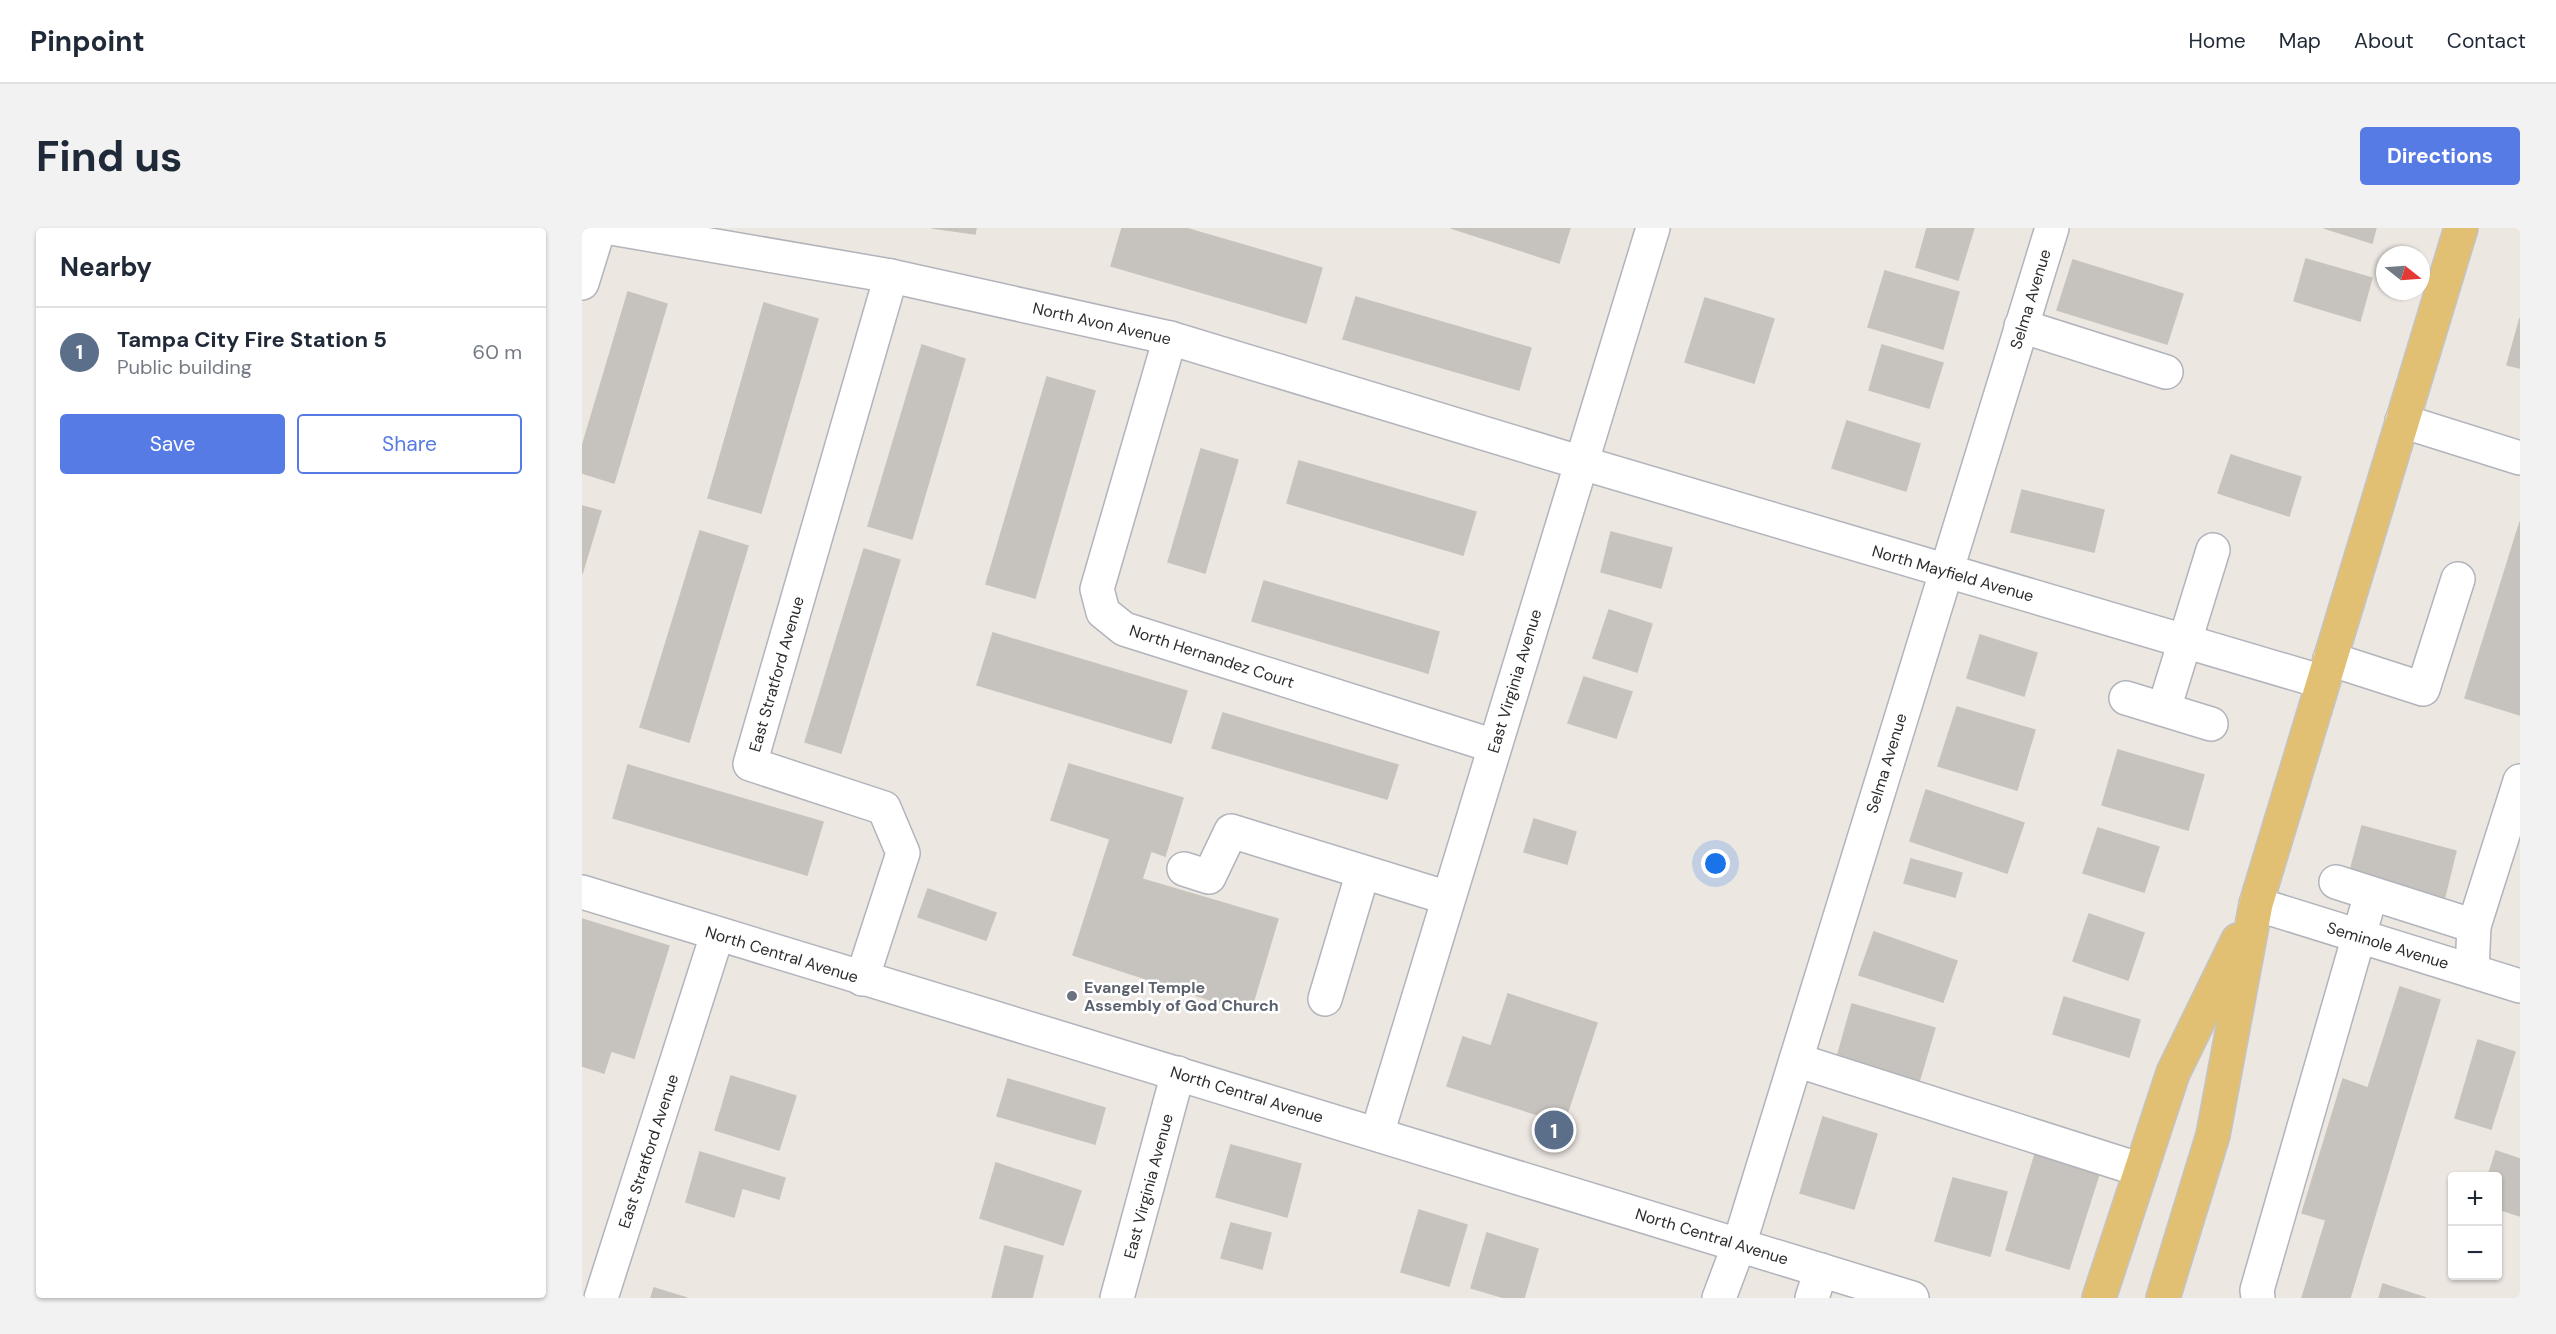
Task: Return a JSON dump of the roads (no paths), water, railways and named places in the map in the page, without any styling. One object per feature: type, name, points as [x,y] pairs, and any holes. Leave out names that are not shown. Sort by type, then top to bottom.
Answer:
[{"type":"main road","points":[[2163,1298],[2213,1135],[2256,904],[2461,228]]},
{"type":"main road","points":[[2099,1298],[2173,1073],[2256,904]]},
{"type":"street","points":[[582,284],[599,228]]},
{"type":"street","name":"North Avon Avenue","points":[[611,228],[891,276],[1170,338],[1582,463]]},
{"type":"street","name":"East Virginia Avenue","points":[[1377,1134],[1653,228]]},
{"type":"street","name":"Selma Avenue","points":[[1719,1298],[1739,1245],[2052,228]]},
{"type":"street","name":"East Stratford Avenue","points":[[862,978],[903,853],[884,808],[750,764],[891,276]]},
{"type":"street","points":[[2022,326],[2166,372]]},
{"type":"street","name":"North Hernandez Court","points":[[1170,338],[1097,589],[1103,612],[1124,629],[1494,746]]},
{"type":"street","points":[[2402,421],[2520,458]]},
{"type":"street","name":"North Mayfield Avenue","points":[[1582,463],[2186,641],[2423,689],[2458,579]]},
{"type":"street","points":[[2164,709],[2213,550]]},
{"type":"street","points":[[2126,698],[2211,723]]},
{"type":"street","points":[[2472,971],[2475,926],[2520,781]]},
{"type":"street","points":[[1184,868],[1209,877],[1232,831],[1448,898]]},
{"type":"street","points":[[1325,999],[1363,872]]},
{"type":"street","points":[[2336,882],[2475,926]]},
{"type":"street","name":"North Central Avenue","points":[[582,892],[1739,1245],[1817,1284],[1912,1298]]},
{"type":"street","points":[[2258,1298],[2257,1290],[2371,894]]},
{"type":"street","name":"Seminole Avenue","points":[[2256,904],[2520,986]]},
{"type":"street","name":"East Stratford Avenue","points":[[601,1298],[717,935]]},
{"type":"street","points":[[1796,1060],[2141,1170]]},
{"type":"street","name":"East Virginia Avenue","points":[[1118,1298],[1178,1073]]},
{"type":"place","name":"Evangel Temple Assembly of God Church","points":[[1072,996]]},
{"type":"place","name":"Tampa City Fire Station 5","points":[[1554,1130]]}]
